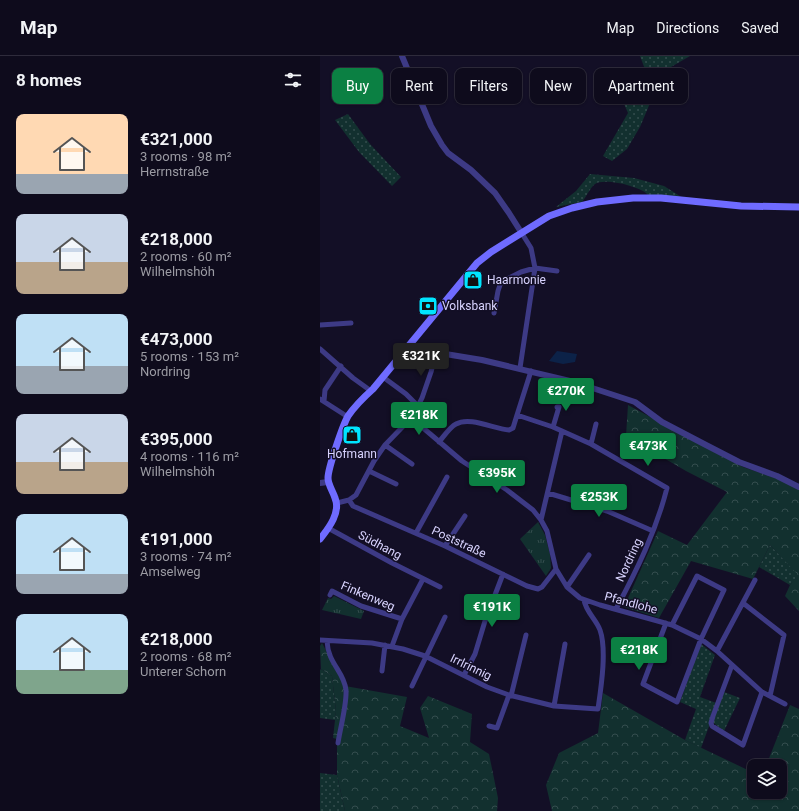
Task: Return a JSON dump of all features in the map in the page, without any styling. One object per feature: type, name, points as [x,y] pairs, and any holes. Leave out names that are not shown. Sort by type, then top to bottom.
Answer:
[{"type":"main road","points":[[320,539],[328,528],[336,512],[337,503],[328,482],[328,472],[348,417],[477,263],[491,252],[539,222],[556,214],[584,205],[612,200],[661,198],[741,206],[799,207]]},
{"type":"street","points":[[402,56],[431,126],[442,146],[448,153],[471,170],[495,193],[509,213],[519,234],[531,248],[535,268],[520,368]]},
{"type":"street","points":[[494,313],[501,282],[521,272],[535,268],[557,271]]},
{"type":"street","points":[[320,325],[351,324]]},
{"type":"street","points":[[410,344],[421,350],[520,368],[574,382],[635,402],[662,422],[706,445],[740,462],[777,476],[799,487]]},
{"type":"street","points":[[320,349],[353,378],[371,391]]},
{"type":"street","points":[[337,503],[349,500],[356,495],[374,461],[385,446],[413,416],[431,372],[436,352]]},
{"type":"street","points":[[341,366],[325,390],[322,400],[348,417]]},
{"type":"street","points":[[439,442],[455,424],[462,422],[472,422],[509,430],[514,428],[531,371]]},
{"type":"street","points":[[383,377],[406,394],[418,406]]},
{"type":"street","points":[[553,427],[559,407],[557,407]]},
{"type":"street","points":[[413,416],[422,427],[462,461],[533,510],[547,531],[556,569],[568,587],[584,600]]},
{"type":"street","name":"Nordring","points":[[517,416],[553,427],[591,444],[667,488],[645,553],[616,609]]},
{"type":"street","points":[[591,444],[596,424]]},
{"type":"street","points":[[541,520],[562,431]]},
{"type":"street","points":[[385,446],[412,464]]},
{"type":"street","points":[[368,471],[396,484]]},
{"type":"street","points":[[416,533],[447,477]]},
{"type":"street","points":[[320,483],[328,482]]},
{"type":"street","points":[[548,493],[612,513],[653,531]]},
{"type":"street","name":"Poststraße","points":[[349,500],[353,506],[446,546],[528,586],[538,588],[544,586],[556,569]]},
{"type":"street","points":[[446,546],[465,516]]},
{"type":"street","name":"Südhang","points":[[328,528],[440,587]]},
{"type":"street","points":[[568,587],[589,555]]},
{"type":"street","points":[[464,675],[475,654],[503,574]]},
{"type":"street","points":[[666,622],[644,684],[677,702],[701,639],[725,591],[697,576],[672,624]]},
{"type":"street","points":[[392,646],[402,620],[423,578]]},
{"type":"street","points":[[718,651],[755,580]]},
{"type":"street","name":"Finkenweg","points":[[330,594],[332,591],[361,606],[402,620]]},
{"type":"street","name":"Pfandlohe","points":[[584,600],[666,622],[701,639],[718,651],[762,692],[785,704]]},
{"type":"street","name":"Irrlrinnig","points":[[320,640],[392,646],[425,656],[487,686],[510,695],[554,706],[598,709],[601,686],[603,642],[599,627],[585,608],[584,600]]},
{"type":"street","points":[[743,603],[784,635],[770,696]]},
{"type":"street","points":[[412,686],[425,656],[445,617]]},
{"type":"street","points":[[490,726],[497,728],[510,695],[526,635]]},
{"type":"street","points":[[327,641],[328,654],[341,676],[346,690],[338,743]]},
{"type":"street","points":[[554,706],[565,644]]},
{"type":"street","points":[[382,671],[385,645]]},
{"type":"street","points":[[732,665],[713,716],[711,723],[712,726],[743,745],[762,692]]},
{"type":"green space","points":[[640,56],[690,56],[670,68],[644,68]]},
{"type":"green space","points":[[624,104],[650,104],[640,127],[627,149],[612,161],[603,156],[628,113]]},
{"type":"green space","points":[[348,114],[370,144],[401,177],[392,186],[359,152],[335,120]]},
{"type":"green space","points":[[590,174],[634,178],[664,186],[683,198],[648,195],[645,192],[631,186],[614,182],[600,182],[591,188],[582,202],[556,207],[576,191]]},
{"type":"green space","points":[[628,405],[743,467],[799,486],[799,611],[785,596],[790,585],[798,575],[770,545],[753,579],[691,561],[659,618],[624,607],[658,531],[687,545],[727,492],[686,471],[626,436]]},
{"type":"green space","points":[[538,522],[545,535],[550,554],[551,568],[546,576],[520,539]]},
{"type":"green space","points":[[770,545],[799,575],[790,585],[759,567]]},
{"type":"green space","points":[[334,596],[364,611],[361,619],[322,610],[328,598],[331,599]]},
{"type":"green space","points":[[322,643],[345,686],[407,697],[400,726],[429,738],[420,708],[428,696],[472,714],[470,742],[489,754],[498,798],[497,811],[345,811],[337,775],[337,739],[333,738],[336,711],[332,676],[321,669],[320,646]]},
{"type":"green space","points":[[701,644],[715,655],[700,697],[719,704],[724,692],[740,698],[724,731],[711,721],[701,748],[685,740],[696,709],[680,702]]},
{"type":"green space","points":[[321,669],[332,676],[336,711],[335,720],[320,718]]},
{"type":"green space","points":[[603,693],[685,740],[747,770],[747,799],[787,799],[787,759],[769,759],[790,705],[799,709],[799,811],[552,811],[546,785],[559,753],[598,733]]},
{"type":"green space","points":[[320,773],[337,775],[345,811],[320,811]]},
{"type":"water","points":[[557,351],[577,354],[575,362],[563,364],[549,361]]},
{"type":"place","name":"Haarmonie","points":[[473,280]]},
{"type":"place","name":"Volksbank","points":[[428,306]]},
{"type":"place","name":"Hofmann","points":[[352,435]]}]
